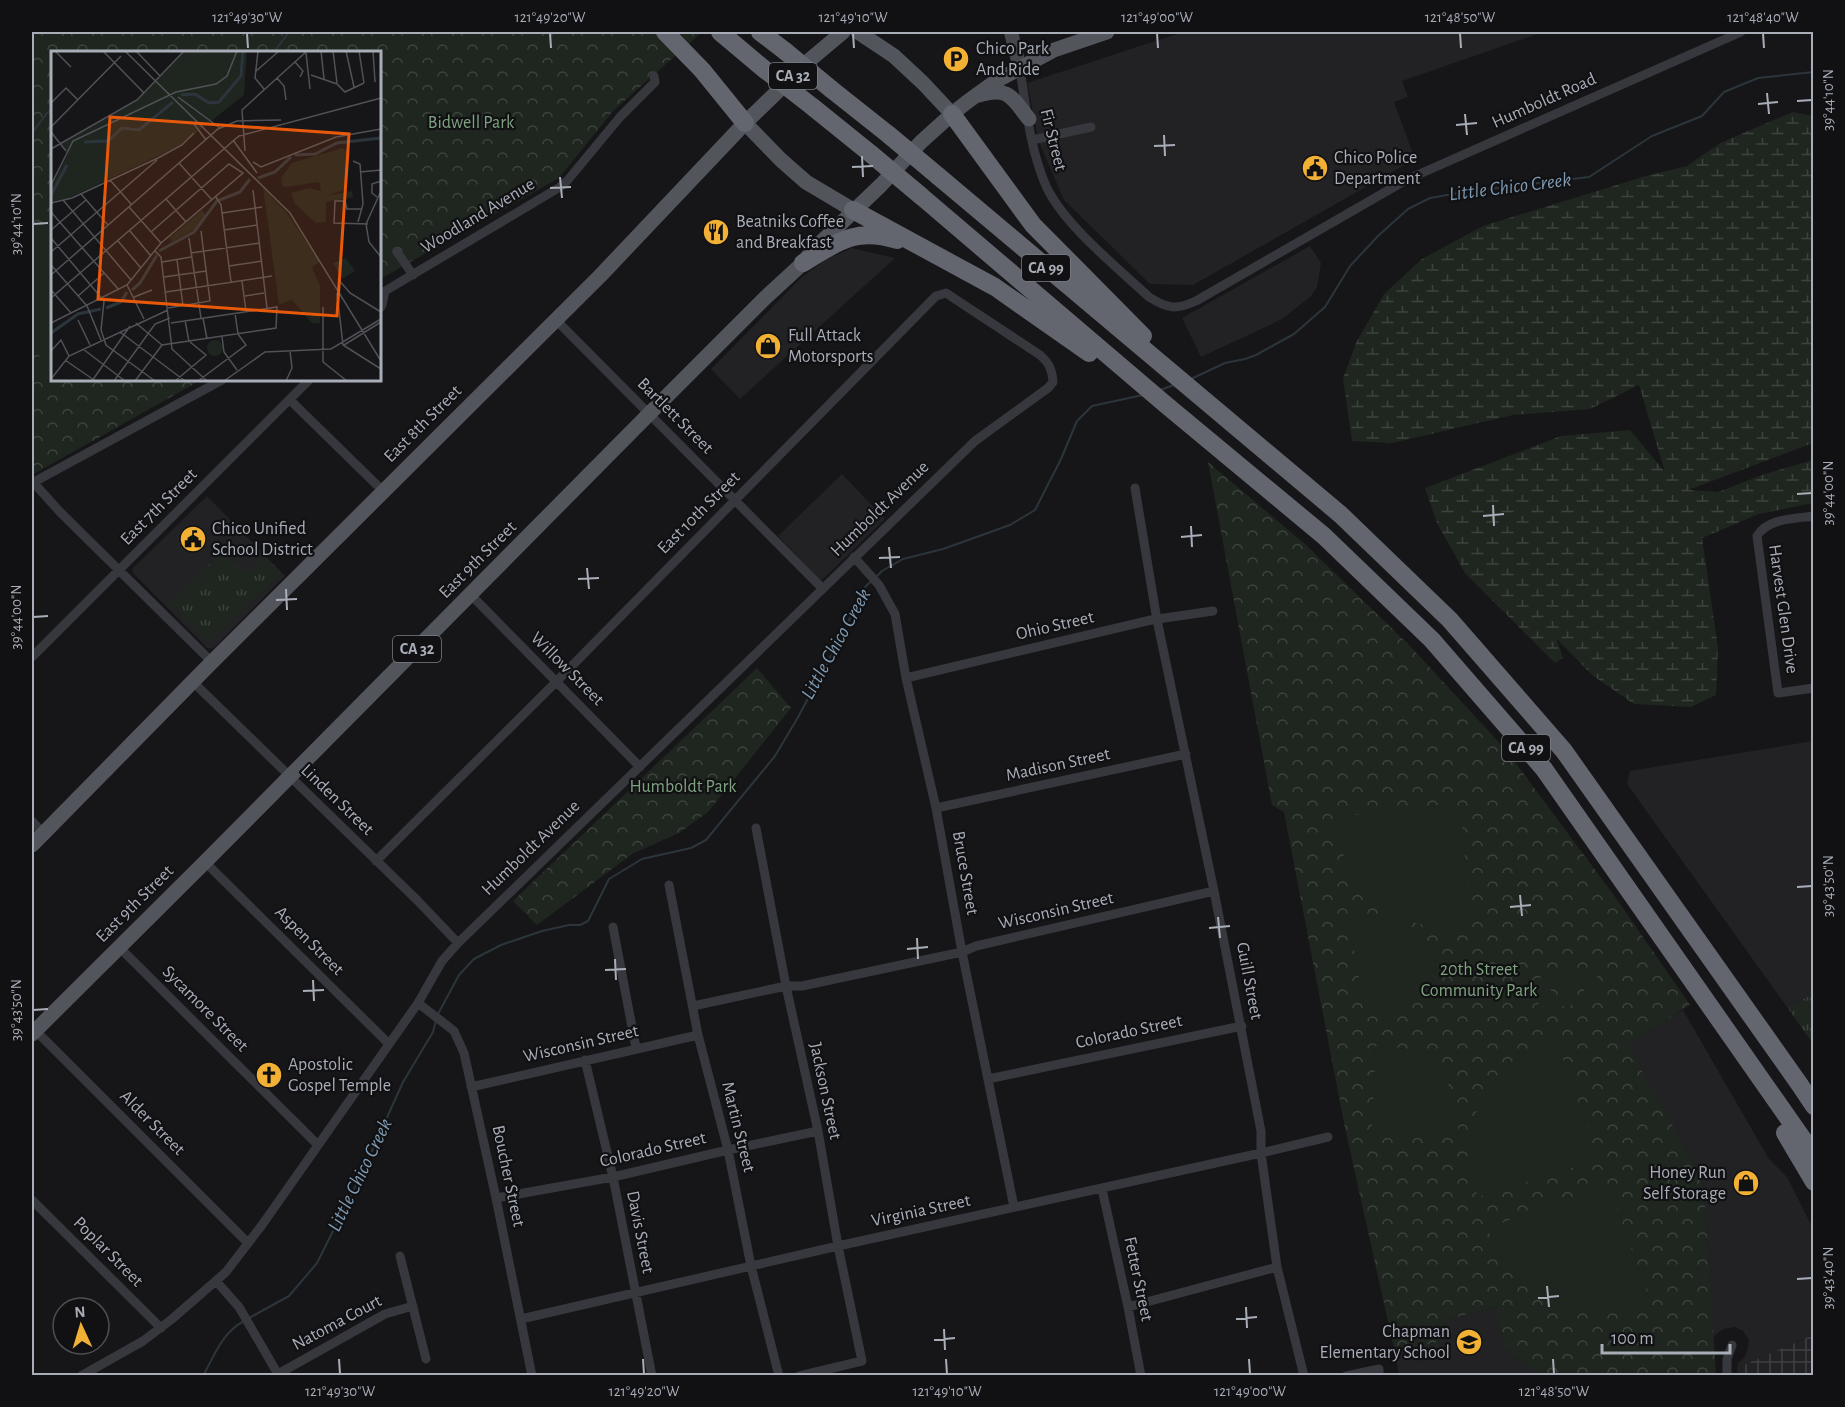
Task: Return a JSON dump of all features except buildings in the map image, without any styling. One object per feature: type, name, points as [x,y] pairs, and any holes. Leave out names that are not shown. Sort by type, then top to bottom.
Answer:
[{"type":"highway","points":[[665,32],[702,70],[745,123]]},
{"type":"highway","name":"CA 99","points":[[720,32],[921,196],[1131,380],[1165,404],[1324,536],[1432,640],[1544,769],[1814,1155]]},
{"type":"highway","name":"CA 99","points":[[760,32],[889,135],[1341,515],[1458,629],[1564,751],[1814,1106]]},
{"type":"highway","points":[[952,114],[1033,225],[1159,353],[1165,368]]},
{"type":"highway","points":[[853,210],[995,287],[1131,380]]},
{"type":"highway","points":[[803,263],[842,240],[864,235],[896,240],[949,261]]},
{"type":"highway","points":[[1755,1072],[1768,1103],[1814,1182]]},
{"type":"highway","points":[[1800,1085],[1814,1099]]},
{"type":"main road","name":"East 8th Street","points":[[32,845],[192,682],[556,320],[669,205],[745,123],[806,63],[843,32]]},
{"type":"main road","points":[[858,32],[894,56],[952,114]]},
{"type":"main road","name":"CA 32","points":[[952,114],[996,81],[1054,50],[1107,32]]},
{"type":"main road","points":[[974,97],[994,91],[1003,92],[1012,98],[1029,119]]},
{"type":"main road","name":"East 9th Street","points":[[33,1030],[205,862],[649,414],[803,263],[853,210],[881,185],[921,142],[952,114]]},
{"type":"main road","points":[[745,123],[806,182],[853,210]]},
{"type":"street","name":"Fir Street","points":[[1011,32],[1036,159],[1047,187],[1068,220],[1149,297],[1162,305],[1174,308]]},
{"type":"street","name":"Humboldt Road","points":[[1174,308],[1184,307],[1196,301],[1406,180],[1741,32]]},
{"type":"street","name":"Woodland Avenue","points":[[382,293],[567,181],[620,117],[655,82],[654,76]]},
{"type":"street","points":[[1032,140],[1091,127]]},
{"type":"street","points":[[397,252],[413,275]]},
{"type":"street","name":"East 10th Street","points":[[376,861],[936,296],[946,293],[1040,354],[1052,370],[1053,382]]},
{"type":"street","name":"Bartlett Street","points":[[556,320],[822,588]]},
{"type":"street","points":[[212,662],[32,482],[220,381]]},
{"type":"street","name":"East 7th Street","points":[[32,657],[308,381]]},
{"type":"street","name":"Humboldt Avenue","points":[[81,1376],[143,1341],[226,1272],[418,1003],[442,961],[458,943],[975,441],[1018,411],[1053,382]]},
{"type":"street","points":[[290,400],[383,491]]},
{"type":"street","name":"Guill Street","points":[[1135,488],[1157,620],[1242,1026],[1261,1131],[1261,1153],[1277,1267],[1304,1376]]},
{"type":"street","name":"Harvest Glen Drive","points":[[1814,516],[1768,524],[1757,536],[1778,693],[1814,688]]},
{"type":"street","name":"Bruce Street","points":[[854,557],[879,585],[895,614],[906,678],[936,808],[962,952],[1014,1207]]},
{"type":"street","name":"Willow Street","points":[[471,595],[640,767]]},
{"type":"street","name":"Ohio Street","points":[[906,678],[1157,620],[1212,610]]},
{"type":"street","name":"Linden Street","points":[[192,682],[458,943]]},
{"type":"street","name":"Madison Street","points":[[936,808],[1186,754]]},
{"type":"street","points":[[32,821],[43,833]]},
{"type":"street","name":"Jackson Street","points":[[756,828],[862,1361],[799,1376]]},
{"type":"street","name":"Aspen Street","points":[[205,862],[389,1044]]},
{"type":"street","name":"Martin Street","points":[[669,885],[698,1035],[728,1150],[751,1266],[779,1376]]},
{"type":"street","name":"Wisconsin Street","points":[[693,1006],[786,986],[802,986],[962,952],[976,946],[1214,891]]},
{"type":"street","points":[[613,927],[636,1048]]},
{"type":"street","name":"Sycamore Street","points":[[119,947],[318,1144]]},
{"type":"street","name":"Boucher Street","points":[[418,1003],[454,1030],[464,1053],[532,1376]]},
{"type":"street","name":"Colorado Street","points":[[988,1079],[1242,1026]]},
{"type":"street","name":"Alder Street","points":[[33,1030],[248,1244]]},
{"type":"street","name":"Wisconsin Street","points":[[471,1087],[698,1035]]},
{"type":"street","name":"Davis Street","points":[[585,1060],[613,1177],[652,1376]]},
{"type":"street","name":"Colorado Street","points":[[496,1198],[613,1177],[818,1131]]},
{"type":"street","name":"Virginia Street","points":[[521,1319],[1328,1137]]},
{"type":"street","name":"Fetter Street","points":[[1102,1189],[1141,1376]]},
{"type":"street","name":"Poplar Street","points":[[33,1205],[161,1328]]},
{"type":"street","points":[[400,1256],[426,1359]]},
{"type":"street","points":[[1128,1307],[1277,1267]]},
{"type":"street","points":[[216,1281],[239,1307],[279,1375]]},
{"type":"street","name":"Natoma Court","points":[[279,1375],[384,1314],[413,1306]]},
{"type":"street","points":[[1726,1376],[1727,1359],[1732,1345]]},
{"type":"street","points":[[1346,1376],[1379,1372]]},
{"type":"shaded area","points":[[1183,32],[1543,32],[1402,81],[1408,97],[1394,102],[1415,159],[1193,285],[1150,284],[1064,200],[1039,142],[1027,83]]},
{"type":"shaded area","points":[[1310,246],[1321,263],[1317,287],[1311,296],[1285,317],[1201,357],[1182,318]]},
{"type":"shaded area","points":[[852,248],[895,258],[740,399],[711,369],[801,278],[825,260]]},
{"type":"shaded area","points":[[842,474],[885,519],[821,581],[778,536]]},
{"type":"shaded area","points":[[207,496],[285,576],[211,649],[207,648],[133,573],[132,569]]},
{"type":"shaded area","points":[[1813,741],[1813,994],[1787,1007],[1627,784],[1630,771]]},
{"type":"shaded area","name":"Honey Run Self Storage","points":[[1683,1010],[1769,1159],[1787,1177],[1813,1229],[1813,1335],[1737,1368],[1738,1363],[1747,1352],[1749,1340],[1743,1331],[1735,1327],[1723,1329],[1713,1337],[1704,1189],[1699,1172],[1626,1045]]},
{"type":"shaded area","name":"Chapman Elementary School","points":[[1498,1307],[1503,1347],[1538,1375],[1399,1375],[1395,1353],[1452,1338],[1448,1319]]},
{"type":"shaded area","points":[[1813,1335],[1813,1375],[1738,1375],[1737,1368]]},
{"type":"green space","name":"Bidwell Park","points":[[32,32],[702,32],[613,111],[559,178],[381,278],[381,51],[51,51],[51,381],[199,381],[32,475]]},
{"type":"green space","points":[[1793,112],[1813,116],[1813,443],[1688,490],[1718,492],[1762,475],[1813,460],[1813,503],[1759,514],[1702,538],[1718,648],[1716,695],[1691,707],[1634,704],[1592,675],[1556,638],[1563,658],[1555,663],[1465,573],[1437,523],[1425,488],[1561,436],[1630,430],[1665,472],[1639,385],[1590,409],[1513,415],[1392,443],[1352,441],[1343,378],[1357,341],[1384,294],[1422,259],[1483,226],[1646,176],[1687,166],[1720,143]]},
{"type":"green space","points":[[51,232],[51,381],[63,381],[56,384],[49,383],[39,355],[32,353],[32,234]]},
{"type":"green space","name":"20th Street Community Park","points":[[1208,462],[1307,546],[1411,647],[1506,750],[1616,898],[1690,1005],[1627,1045],[1699,1172],[1704,1189],[1716,1375],[1538,1375],[1503,1347],[1497,1307],[1449,1319],[1453,1338],[1395,1353],[1345,1128],[1284,812],[1272,805]]},
{"type":"green space","points":[[221,553],[228,556],[247,574],[265,556],[281,572],[209,641],[170,603]]},
{"type":"green space","name":"Humboldt Park","points":[[757,668],[791,708],[708,812],[679,833],[632,854],[537,925],[513,901]]},
{"type":"green space","points":[[1447,804],[1457,806],[1463,813],[1462,825],[1471,927],[1445,928],[1420,924],[1398,915],[1378,902],[1362,886],[1348,866],[1339,843],[1335,817]]},
{"type":"green space","points":[[1371,917],[1404,926],[1424,942],[1437,965],[1446,997],[1370,1012],[1364,1008],[1349,920]]},
{"type":"green space","points":[[1597,973],[1599,1003],[1585,1004],[1583,974]]},
{"type":"green space","points":[[1573,975],[1575,1005],[1562,1006],[1559,976]]},
{"type":"green space","points":[[1550,977],[1552,1007],[1539,1008],[1536,978]]},
{"type":"green space","points":[[1527,979],[1529,1009],[1515,1010],[1513,980]]},
{"type":"green space","points":[[1813,994],[1813,1044],[1787,1007]]},
{"type":"green space","points":[[1556,1039],[1593,1145],[1593,1156],[1584,1164],[1478,1197],[1471,1172],[1470,1147],[1473,1123],[1481,1100],[1494,1080],[1511,1063],[1532,1049]]},
{"type":"green space","points":[[1376,1046],[1411,1051],[1438,1069],[1454,1098],[1458,1116],[1458,1138],[1379,1138],[1372,1129]]},
{"type":"green space","points":[[1601,1188],[1612,1195],[1651,1303],[1625,1310],[1600,1312],[1575,1310],[1552,1302],[1531,1290],[1513,1274],[1499,1253],[1488,1228]]},
{"type":"waterway","points":[[275,51],[289,32]]},
{"type":"waterway","name":"Little Chico Creek","points":[[1191,379],[1225,363],[1256,355],[1294,334],[1325,307],[1350,266],[1378,236],[1408,209],[1430,198],[1589,177],[1652,136],[1702,116],[1724,92],[1758,78],[1814,72]]},
{"type":"waterway","points":[[32,133],[51,111]]},
{"type":"waterway","name":"Little Chico Creek","points":[[1160,390],[1174,385]]},
{"type":"waterway","name":"Little Chico Creek","points":[[877,576],[903,559],[943,549],[1010,525],[1035,510],[1077,421],[1092,406],[1143,395]]},
{"type":"waterway","name":"Little Chico Creek","points":[[438,1014],[459,975],[474,959],[501,945],[542,931],[580,925],[588,921],[609,879],[642,859],[691,848],[706,840],[775,756],[832,654],[866,586],[873,580]]},
{"type":"waterway","name":"Little Chico Creek","points":[[249,1318],[289,1296],[317,1263],[362,1173],[403,1082],[433,1032],[436,1020]]},
{"type":"waterway","name":"Little Chico Creek","points":[[203,1376],[225,1338],[244,1321]]},
{"type":"place","name":"Chico Park And Ride","points":[[956,59]]},
{"type":"place","name":"Chico Police Department","points":[[1315,168]]},
{"type":"place","name":"Beatniks Coffee and Breakfast","points":[[716,232]]},
{"type":"place","name":"Full Attack Motorsports","points":[[768,346]]},
{"type":"place","name":"Chico Unified School District","points":[[193,539]]},
{"type":"place","name":"Apostolic Gospel Temple","points":[[269,1075]]},
{"type":"place","name":"Honey Run Self Storage","points":[[1746,1183]]},
{"type":"place","name":"Chapman Elementary School","points":[[1469,1342]]}]
